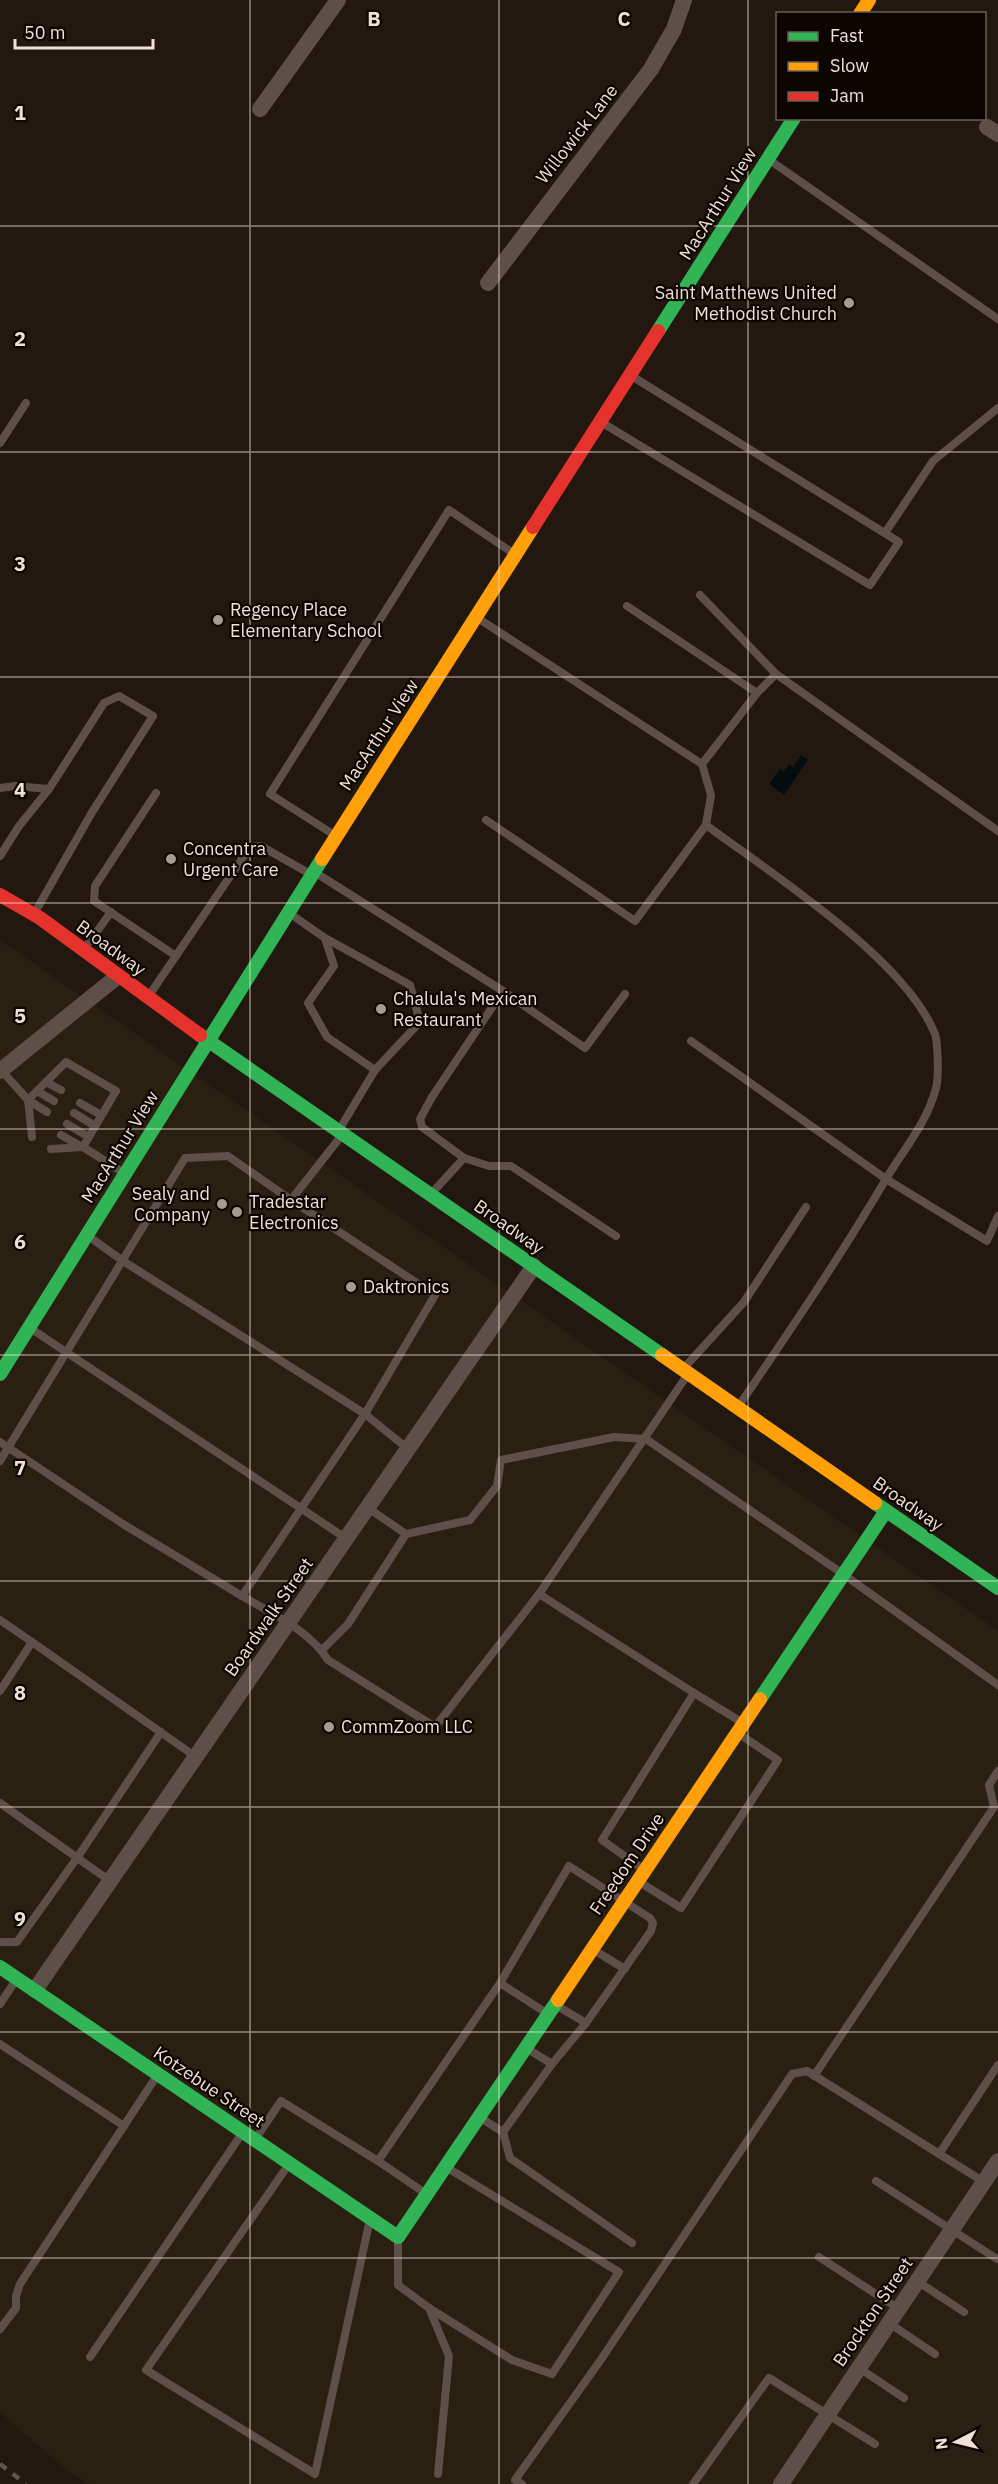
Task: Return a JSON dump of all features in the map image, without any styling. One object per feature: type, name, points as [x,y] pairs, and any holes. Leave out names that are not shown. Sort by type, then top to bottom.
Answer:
[{"type":"street","points":[[260,109],[338,0]]},
{"type":"street","name":"Willowick Lane","points":[[488,283],[651,69],[674,29],[684,0]]},
{"type":"street","name":"MacArthur View","points":[[0,1374],[207,1040],[793,120]]},
{"type":"street","name":"Broadway","points":[[0,895],[34,915],[207,1040],[998,1588]]},
{"type":"street","points":[[1,1070],[118,976]]},
{"type":"street","name":"Boardwalk Street","points":[[35,1990],[534,1266]]},
{"type":"street","name":"Freedom Drive","points":[[398,2237],[886,1511]]},
{"type":"street","name":"Kotzebue Street","points":[[0,1967],[398,2237]]},
{"type":"street","name":"Brockton Street","points":[[781,2484],[997,2164]]},
{"type":"lane","points":[[768,159],[998,319]]},
{"type":"lane","points":[[601,421],[870,585],[899,542],[630,375]]},
{"type":"lane","points":[[0,443],[26,403]]},
{"type":"lane","points":[[885,533],[933,461],[998,408]]},
{"type":"lane","points":[[337,836],[270,794],[449,510],[516,555]]},
{"type":"lane","points":[[700,595],[776,674],[998,831]]},
{"type":"lane","points":[[627,606],[757,693]]},
{"type":"lane","points":[[476,617],[702,764],[711,795],[706,825],[635,921],[486,820]]},
{"type":"lane","points":[[702,764],[757,693],[776,674]]},
{"type":"lane","points":[[0,856],[19,826],[49,789],[104,703],[119,696],[153,716],[92,814],[34,915]]},
{"type":"lane","points":[[0,789],[15,786],[49,789]]},
{"type":"lane","points":[[156,793],[95,886],[94,901],[176,956]]},
{"type":"lane","points":[[706,825],[820,910],[896,976],[936,1036],[937,1086],[923,1124],[886,1179],[844,1250],[738,1407]]},
{"type":"lane","points":[[148,997],[250,847],[261,846],[313,873],[503,991],[585,1048],[625,994]]},
{"type":"lane","points":[[84,950],[111,912]]},
{"type":"lane","points":[[288,913],[325,938],[410,985],[420,1022],[375,1070],[341,1132],[291,1200]]},
{"type":"lane","points":[[325,938],[334,966],[308,1003],[327,1037],[375,1070]]},
{"type":"lane","points":[[503,991],[432,1097],[420,1119],[422,1127],[464,1158],[489,1166],[511,1166],[615,1236]]},
{"type":"lane","points":[[691,1041],[886,1179],[987,1241],[998,1216]]},
{"type":"lane","points":[[28,1100],[66,1062],[116,1091],[83,1147]]},
{"type":"lane","points":[[1,1070],[28,1100],[47,1112]]},
{"type":"lane","points":[[46,1082],[61,1090]]},
{"type":"lane","points":[[37,1091],[54,1101]]},
{"type":"lane","points":[[28,1100],[32,1137]]},
{"type":"lane","points":[[80,1103],[101,1115]]},
{"type":"lane","points":[[74,1113],[95,1126]]},
{"type":"lane","points":[[30,1117],[40,1123]]},
{"type":"lane","points":[[67,1124],[89,1137]]},
{"type":"lane","points":[[61,1135],[125,1173]]},
{"type":"lane","points":[[51,1149],[83,1147]]},
{"type":"lane","points":[[0,1461],[4,1445],[68,1353],[185,1158],[228,1156],[435,1295],[365,1414],[242,1596]]},
{"type":"lane","points":[[431,1194],[464,1158]]},
{"type":"lane","points":[[4,1445],[123,1524],[288,1624],[322,1650],[328,1660],[435,1727],[539,1594],[646,1439],[686,1370],[744,1302],[806,1207]]},
{"type":"lane","points":[[87,1235],[123,1261],[365,1414],[408,1449]]},
{"type":"lane","points":[[29,1328],[346,1539]]},
{"type":"lane","points":[[322,1650],[348,1624],[406,1534],[470,1520],[497,1486],[501,1460],[614,1437],[646,1439],[998,1685]]},
{"type":"lane","points":[[368,1508],[406,1534]]},
{"type":"lane","points":[[539,1594],[694,1693],[778,1760],[681,1908],[641,1876],[602,1840],[694,1693]]},
{"type":"lane","points":[[0,1620],[196,1757]]},
{"type":"lane","points":[[0,1691],[32,1642]]},
{"type":"lane","points":[[0,1942],[17,1942],[77,1858],[161,1732]]},
{"type":"lane","points":[[814,2076],[994,1807],[989,1785],[998,1771]]},
{"type":"lane","points":[[0,1803],[110,1881]]},
{"type":"lane","points":[[378,2161],[500,1983],[569,1866],[650,1918],[653,1923],[651,1931],[625,1969],[503,2132]]},
{"type":"lane","points":[[591,1949],[625,1969]]},
{"type":"lane","points":[[0,2004],[17,1978]]},
{"type":"lane","points":[[500,1983],[551,2009],[586,2023]]},
{"type":"lane","points":[[0,2044],[124,2126]]},
{"type":"lane","points":[[525,2047],[552,2064]]},
{"type":"lane","points":[[939,2154],[998,2065]]},
{"type":"lane","points":[[516,2483],[607,2352],[792,2074],[807,2071],[984,2182]]},
{"type":"lane","points":[[0,2329],[16,2308],[16,2296],[20,2284],[158,2074]]},
{"type":"lane","points":[[90,2357],[249,2136],[281,2101],[378,2161],[426,2194]]},
{"type":"lane","points":[[479,2117],[503,2132],[510,2158],[632,2243]]},
{"type":"lane","points":[[290,2163],[146,2370],[315,2474],[371,2218]]},
{"type":"lane","points":[[398,2237],[398,2285],[429,2308],[512,2360],[552,2374],[619,2272],[445,2167]]},
{"type":"lane","points":[[876,2181],[997,2259]]},
{"type":"lane","points":[[819,2256],[898,2309]]},
{"type":"lane","points":[[917,2281],[964,2312]]},
{"type":"lane","points":[[429,2308],[449,2356],[438,2474]]},
{"type":"lane","points":[[889,2323],[935,2354]]},
{"type":"lane","points":[[859,2368],[904,2397]]},
{"type":"lane","points":[[693,2484],[769,2378],[874,2444]]},
{"type":"shaded area","points":[[801,755],[808,760],[784,795],[769,784],[780,769],[784,771],[789,764],[793,767]]},
{"type":"shaded area","points":[[0,940],[998,1631],[998,2484],[89,2484],[63,2467],[0,2412]]},
{"type":"railway","points":[[0,2464],[26,2484]]},
{"type":"traffic: fast","points":[[658,331],[793,120]]},
{"type":"traffic: fast","points":[[0,1374],[322,859]]},
{"type":"traffic: fast","points":[[200,1035],[662,1355]]},
{"type":"traffic: fast","points":[[875,1503],[998,1588]]},
{"type":"traffic: fast","points":[[760,1699],[886,1511]]},
{"type":"traffic: fast","points":[[0,1967],[398,2237],[558,2000]]},
{"type":"traffic: slow","points":[[861,12],[869,0]]},
{"type":"traffic: slow","points":[[322,859],[533,527]]},
{"type":"traffic: slow","points":[[662,1355],[875,1503]]},
{"type":"traffic: slow","points":[[558,2000],[760,1699]]},
{"type":"traffic: jam","points":[[533,527],[658,331]]},
{"type":"traffic: jam","points":[[0,895],[40,918],[200,1035]]},
{"type":"place","name":"Saint Matthews United Methodist Church","points":[[849,303]]},
{"type":"place","name":"Regency Place Elementary School","points":[[218,620]]},
{"type":"place","name":"Concentra Urgent Care","points":[[171,859]]},
{"type":"place","name":"Chalula's Mexican Restaurant","points":[[381,1009]]},
{"type":"place","name":"Sealy and Company","points":[[222,1204]]},
{"type":"place","name":"Tradestar Electronics","points":[[237,1212]]},
{"type":"place","name":"Daktronics","points":[[351,1287]]},
{"type":"place","name":"CommZoom LLC","points":[[329,1727]]}]
